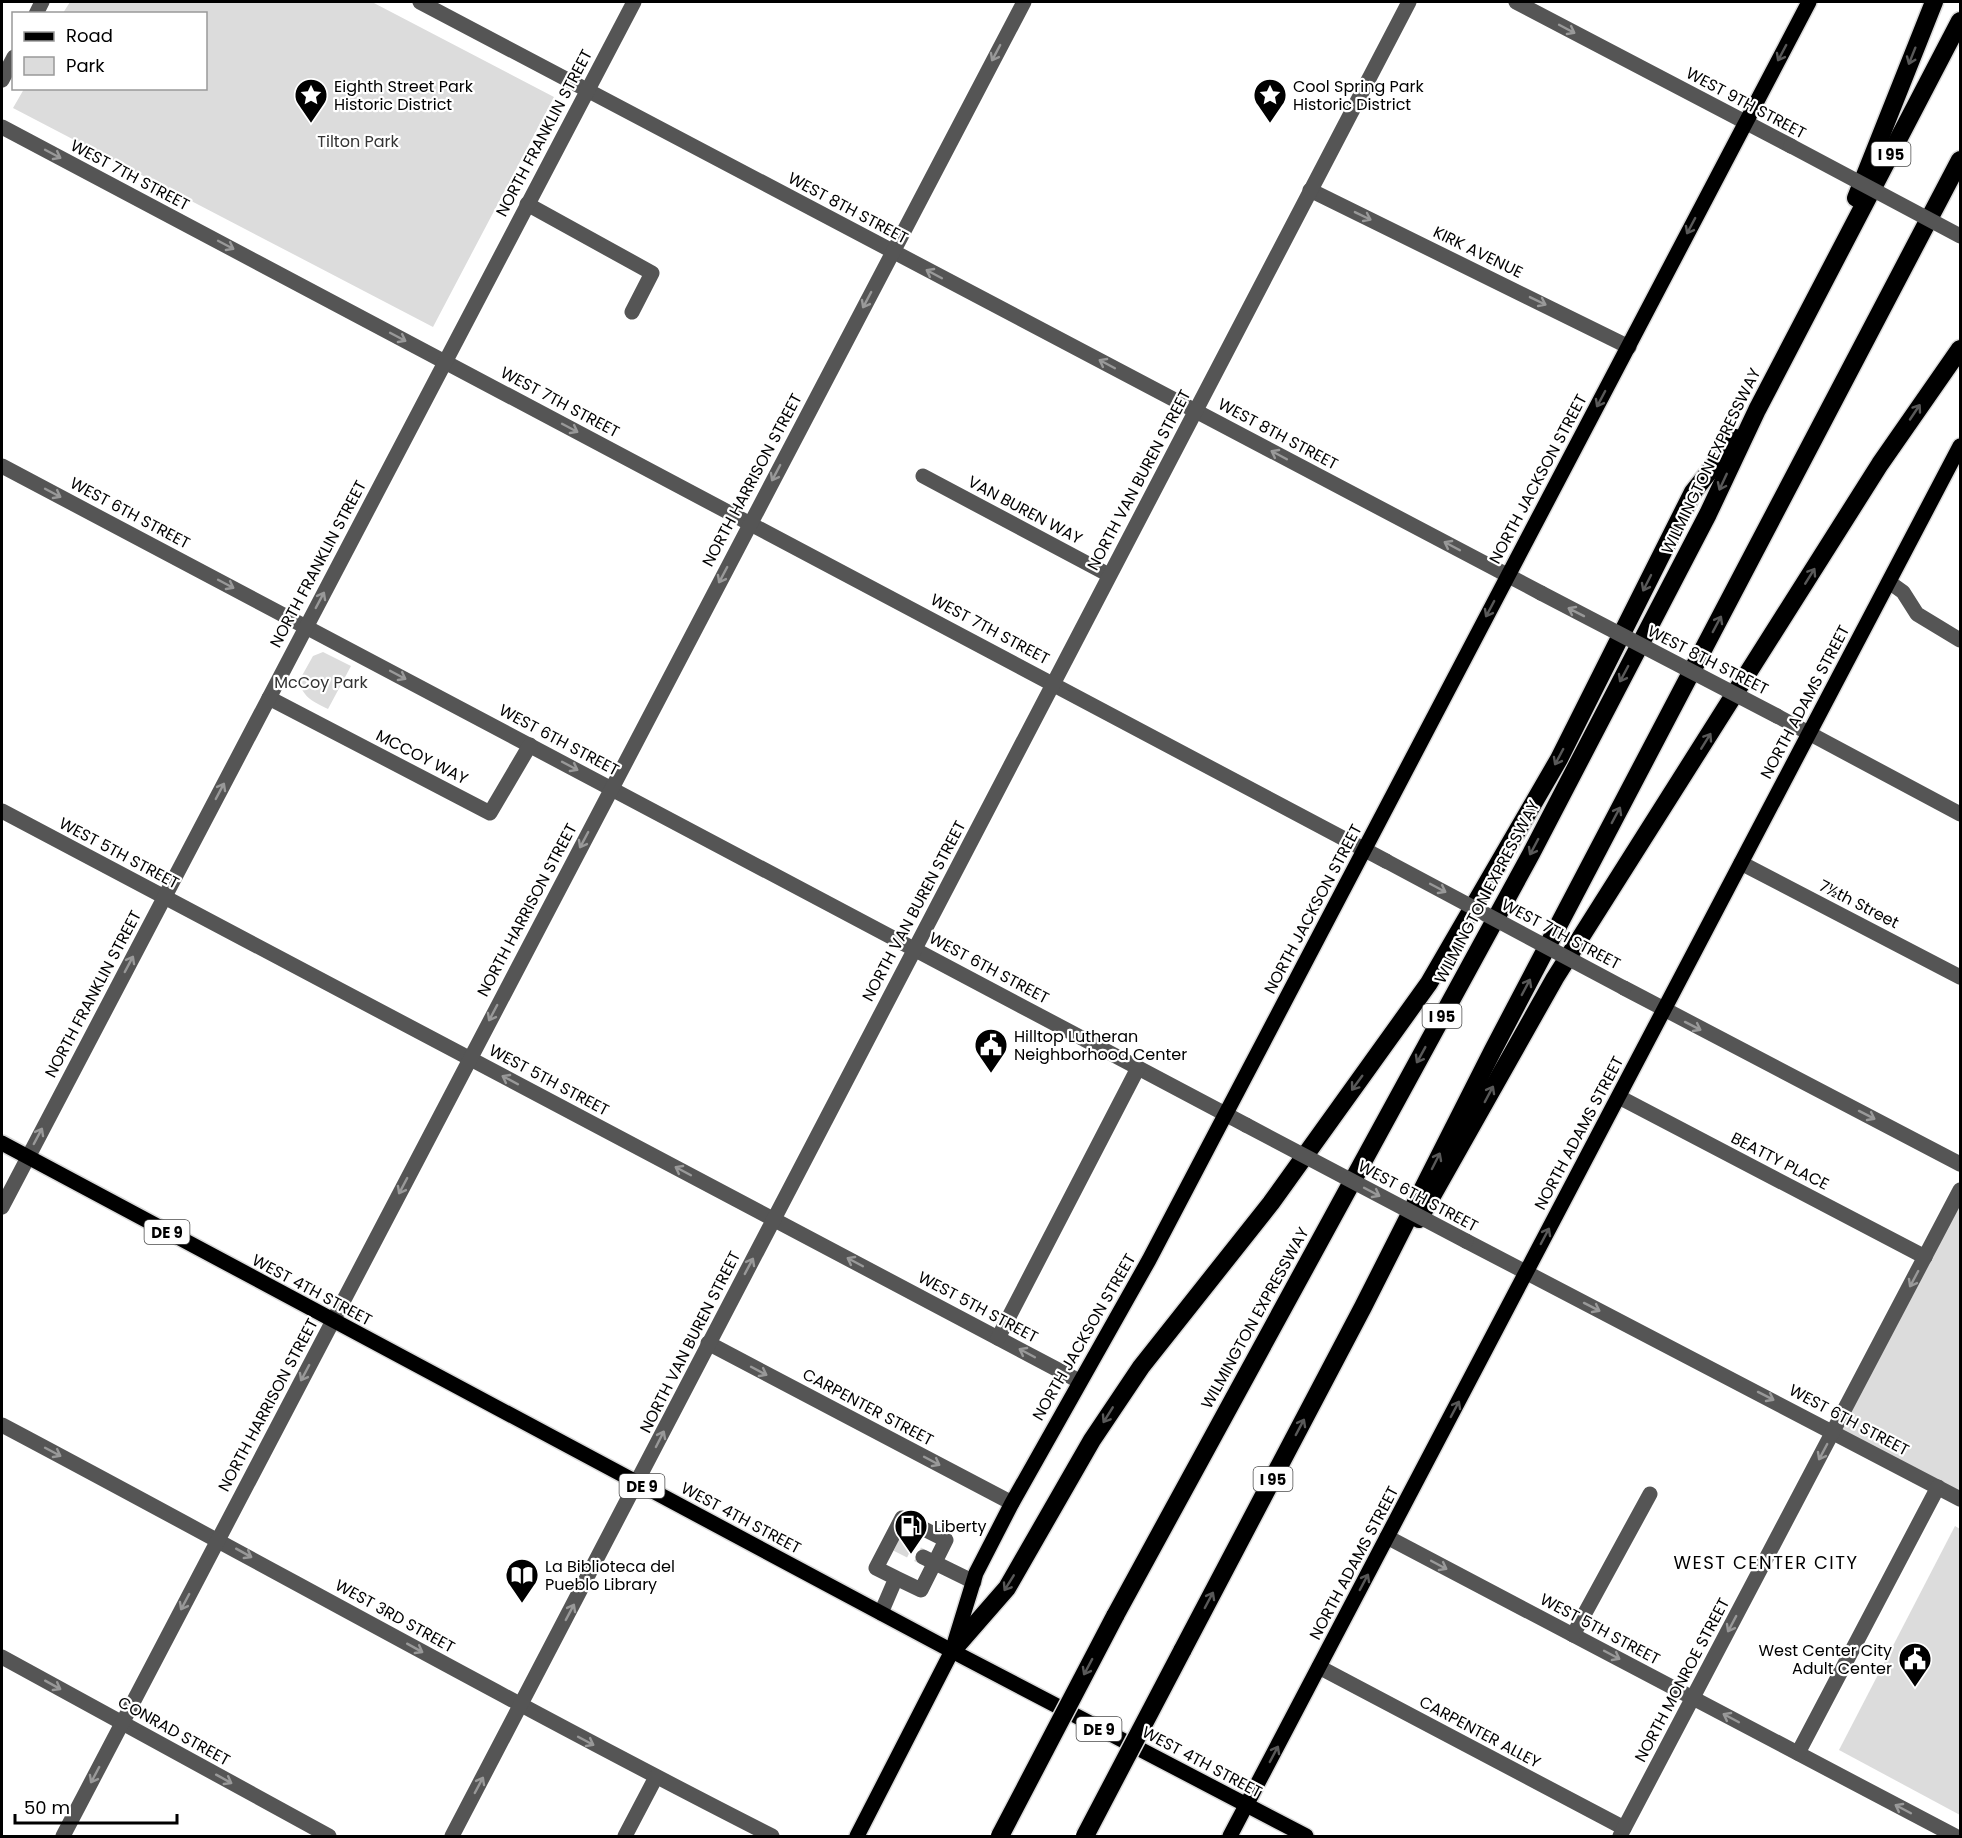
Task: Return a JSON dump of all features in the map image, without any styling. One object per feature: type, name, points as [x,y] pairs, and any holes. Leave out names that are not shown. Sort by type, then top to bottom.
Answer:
[{"type":"highway","points":[[1821,287],[1934,2]]},
{"type":"highway","name":"WILMINGTON EXPRESSWAY","points":[[1000,1836],[1115,1616],[1531,854],[1708,514],[1757,410],[1960,21]]},
{"type":"highway","name":"I 95","points":[[1085,1836],[1363,1307],[1492,1050],[1960,160]]},
{"type":"highway","points":[[1363,1307],[1436,1191],[1514,1046],[1555,978],[1880,464],[1960,349]]},
{"type":"highway","points":[[952,1651],[1007,1588],[1092,1440],[1130,1382],[1271,1203],[1429,983],[1559,759],[1693,492],[1757,410]]},
{"type":"main road","name":"NORTH JACKSON STREET","points":[[857,1836],[952,1651],[974,1582],[1011,1503],[1149,1260],[1809,2]]},
{"type":"main road","name":"NORTH ADAMS STREET","points":[[1230,1836],[1960,446]]},
{"type":"main road","name":"WEST 4TH STREET","points":[[2,1143],[952,1651],[1306,1836]]},
{"type":"street","name":"WEST 8TH STREET","points":[[420,2],[1960,814]]},
{"type":"street","name":"NORTH FRANKLIN STREET","points":[[2,1207],[634,2]]},
{"type":"street","name":"NORTH HARRISON STREET","points":[[63,1836],[1024,2]]},
{"type":"street","name":"NORTH VAN BUREN STREET","points":[[452,1836],[1409,2]]},
{"type":"street","name":"WEST 9TH STREET","points":[[1515,2],[1960,236]]},
{"type":"street","points":[[2,80],[12,61]]},
{"type":"street","name":"WEST 7TH STREET","points":[[2,127],[1053,683],[1664,1011],[1960,1164]]},
{"type":"street","name":"KIRK AVENUE","points":[[1310,190],[1629,347]]},
{"type":"street","points":[[527,204],[652,273],[632,312]]},
{"type":"street","name":"WEST 6TH STREET","points":[[2,466],[915,948],[1225,1115],[1960,1499]]},
{"type":"street","name":"VAN BUREN WAY","points":[[923,476],[1109,575]]},
{"type":"street","points":[[1889,582],[1903,592],[1917,614],[1960,640]]},
{"type":"street","name":"MCCOY WAY","points":[[269,698],[490,813],[530,745]]},
{"type":"street","name":"WEST 5TH STREET","points":[[2,811],[1079,1381]]},
{"type":"street","name":"7½th Street","points":[[1741,863],[1960,977]]},
{"type":"street","points":[[998,1338],[1138,1068]]},
{"type":"street","name":"BEATTY PLACE","points":[[1619,1097],[1926,1257]]},
{"type":"street","name":"NORTH MONROE STREET","points":[[1622,1832],[1960,1190]]},
{"type":"street","name":"CARPENTER STREET","points":[[708,1343],[1011,1503]]},
{"type":"street","name":"WEST 3RD STREET","points":[[2,1425],[218,1539],[520,1707],[772,1836]]},
{"type":"street","points":[[1798,1753],[1938,1487]]},
{"type":"street","points":[[1573,1635],[1650,1494]]},
{"type":"street","points":[[902,1518],[946,1540],[929,1560],[921,1590],[876,1568],[894,1542],[902,1518]]},
{"type":"street","name":"WEST 5TH STREET","points":[[1387,1538],[1955,1836]]},
{"type":"street","points":[[929,1560],[974,1582]]},
{"type":"street","points":[[881,1613],[897,1578]]},
{"type":"street","name":"CONRAD STREET","points":[[2,1657],[329,1836]]},
{"type":"street","name":"CARPENTER ALLEY","points":[[1320,1667],[1622,1832]]},
{"type":"street","points":[[625,1836],[656,1778]]},
{"type":"green space","name":"Tilton Park","points":[[70,2],[372,2],[554,97],[433,327],[13,108],[23,90],[207,90],[207,12],[64,12]]},
{"type":"green space","name":"McCoy Park","points":[[323,652],[351,666],[328,709],[306,695],[299,681],[313,656]]},
{"type":"green space","points":[[1960,1190],[1960,1499],[1833,1431]]},
{"type":"green space","points":[[1955,1526],[1960,1529],[1960,1815],[1839,1750]]},
{"type":"tunnel","points":[[897,1544],[923,1557]]},
{"type":"place","name":"Eighth Street Park Historic District","points":[[311,124]]},
{"type":"place","name":"Cool Spring Park Historic District","points":[[1270,124]]},
{"type":"place","name":"Hilltop Lutheran Neighborhood Center","points":[[991,1074]]},
{"type":"place","name":"Liberty","points":[[911,1555]]},
{"type":"place","name":"La Biblioteca del Pueblo Library","points":[[522,1604]]},
{"type":"place","name":"West Center City Adult Center","points":[[1915,1688]]},
{"type":"district","name":"WEST CENTER CITY","points":[[1766,1562]]}]
